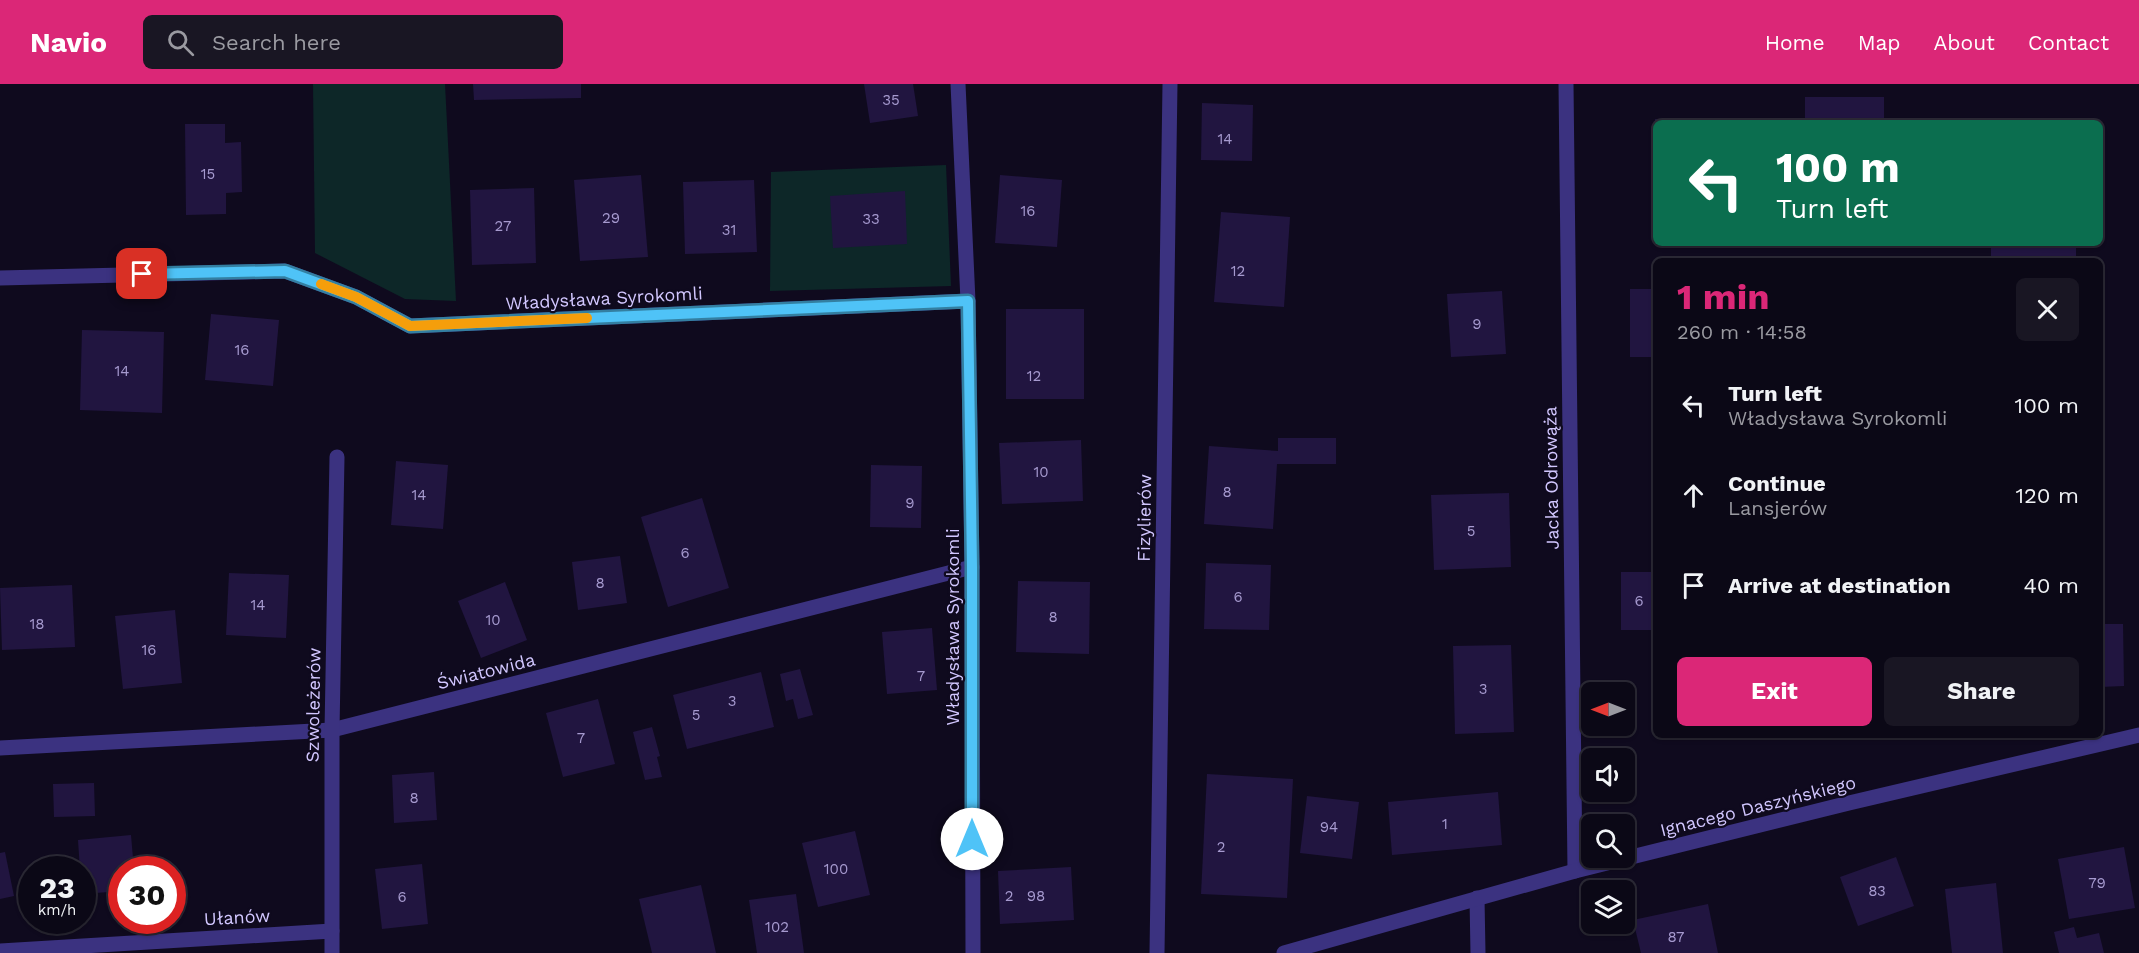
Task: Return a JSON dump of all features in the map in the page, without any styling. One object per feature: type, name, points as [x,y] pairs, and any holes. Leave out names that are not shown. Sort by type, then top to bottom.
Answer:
[{"type":"street","name":"Władysława Syrokomli","points":[[958,84],[968,301],[972,567],[973,953]]},
{"type":"street","name":"Fizylierów","points":[[1157,953],[1170,84]]},
{"type":"street","name":"Jacka Odrowąża","points":[[1566,84],[1575,871]]},
{"type":"street","name":"Władysława Syrokomli","points":[[0,278],[285,271],[356,297],[410,326],[968,301]]},
{"type":"street","name":"Szwoleżerów","points":[[332,953],[332,730],[337,457]]},
{"type":"street","name":"Światowida","points":[[0,748],[332,730],[972,567]]},
{"type":"street","name":"Ignacego Daszyńskiego","points":[[1284,953],[1575,871],[1849,803],[2139,735]]},
{"type":"street","points":[[1477,898],[1478,953]]},
{"type":"street","name":"Ułanów","points":[[0,951],[332,931]]},
{"type":"green space","points":[[313,84],[445,84],[456,301],[405,299],[315,253]]},
{"type":"green space","points":[[946,165],[951,286],[770,291],[771,172]]},
{"type":"building","points":[[473,84],[581,84],[581,98],[474,100]]},
{"type":"building","points":[[864,84],[913,84],[918,116],[870,123]]},
{"type":"building","points":[[1805,97],[1884,97],[1884,120],[1805,120]]},
{"type":"building","points":[[1202,103],[1253,105],[1252,161],[1201,160]]},
{"type":"building","points":[[1728,118],[1728,120],[1655,120]]},
{"type":"building","points":[[185,124],[225,124],[225,143],[241,142],[242,192],[226,193],[226,214],[186,215]]},
{"type":"building","points":[[641,175],[648,257],[580,261],[574,180]]},
{"type":"building","points":[[1000,175],[1062,180],[1057,247],[995,243]]},
{"type":"building","points":[[754,180],[757,252],[685,254],[683,182]]},
{"type":"building","points":[[534,188],[536,263],[472,265],[470,190]]},
{"type":"building","points":[[905,191],[907,244],[833,248],[830,196]]},
{"type":"building","points":[[1221,212],[1290,217],[1284,307],[1214,302]]},
{"type":"building","points":[[1991,246],[2076,246],[2076,258],[1991,258]]},
{"type":"building","points":[[1630,289],[1653,289],[1653,357],[1630,357]]},
{"type":"building","points":[[1502,291],[1506,354],[1451,357],[1447,294]]},
{"type":"building","points":[[1006,309],[1084,309],[1084,399],[1006,399]]},
{"type":"building","points":[[211,314],[279,320],[273,386],[205,380]]},
{"type":"building","points":[[82,330],[164,332],[162,413],[80,410]]},
{"type":"building","points":[[2103,413],[2104,413],[2103,504]]},
{"type":"building","points":[[1278,438],[1336,438],[1336,464],[1277,464],[1273,529],[1204,524],[1209,446],[1278,451]]},
{"type":"building","points":[[1081,440],[1083,501],[1002,504],[999,443]]},
{"type":"building","points":[[396,461],[448,465],[443,529],[391,525]]},
{"type":"building","points":[[871,465],[922,466],[921,528],[870,527]]},
{"type":"building","points":[[1509,493],[1511,567],[1434,570],[1431,495]]},
{"type":"building","points":[[702,498],[729,588],[668,607],[641,517]]},
{"type":"building","points":[[620,556],[627,603],[578,610],[572,562]]},
{"type":"building","points":[[1206,563],[1271,565],[1269,630],[1204,629]]},
{"type":"building","points":[[1621,572],[1653,572],[1653,630],[1621,630]]},
{"type":"building","points":[[229,573],[289,575],[286,638],[226,635]]},
{"type":"building","points":[[1018,581],[1090,582],[1089,654],[1016,652]]},
{"type":"building","points":[[505,582],[527,640],[481,658],[458,601]]},
{"type":"building","points":[[72,585],[75,647],[2,650],[0,588]]},
{"type":"building","points":[[175,610],[182,683],[123,689],[115,616]]},
{"type":"building","points":[[2103,624],[2123,624],[2124,686],[2103,687]]},
{"type":"building","points":[[932,628],[937,690],[887,694],[882,632]]},
{"type":"building","points":[[1511,645],[1514,732],[1455,734],[1453,646]]},
{"type":"building","points":[[800,669],[813,715],[798,719],[793,699],[786,701],[780,674]]},
{"type":"building","points":[[761,672],[774,727],[687,749],[673,695]]},
{"type":"building","points":[[598,699],[615,764],[563,777],[546,713]]},
{"type":"building","points":[[652,727],[660,756],[657,757],[662,777],[645,780],[633,732]]},
{"type":"building","points":[[434,772],[437,820],[394,823],[392,775]]},
{"type":"building","points":[[1207,774],[1293,779],[1287,898],[1201,894]]},
{"type":"building","points":[[94,783],[95,816],[54,817],[53,784]]},
{"type":"building","points":[[1498,792],[1502,845],[1392,855],[1388,802]]},
{"type":"building","points":[[1307,796],[1359,802],[1352,859],[1300,853]]},
{"type":"building","points":[[855,831],[870,895],[818,907],[802,843]]},
{"type":"building","points":[[131,835],[133,856],[108,856],[108,892],[96,893],[96,856],[79,856],[78,840]]},
{"type":"building","points":[[2124,847],[2135,908],[2069,919],[2058,859]]},
{"type":"building","points":[[5,852],[14,896],[0,899],[0,853]]},
{"type":"building","points":[[1896,857],[1914,906],[1858,926],[1840,877]]},
{"type":"building","points":[[422,864],[428,924],[382,929],[375,869]]},
{"type":"building","points":[[1071,867],[1074,920],[1000,924],[998,871]]},
{"type":"building","points":[[1996,883],[2003,953],[1952,953],[1945,889]]},
{"type":"building","points":[[701,885],[716,953],[652,953],[639,899]]},
{"type":"building","points":[[796,894],[804,953],[757,953],[749,900]]},
{"type":"building","points":[[1708,904],[1718,953],[1641,953],[1635,920]]},
{"type":"building","points":[[2074,927],[2077,938],[2099,933],[2104,953],[2059,953],[2054,932]]},
{"type":"slow traffic","points":[[321,284],[356,297],[410,326],[587,318]]},
{"type":"route","points":[[142,274],[285,271],[356,297],[410,326],[968,301],[972,567],[972,839]]}]
